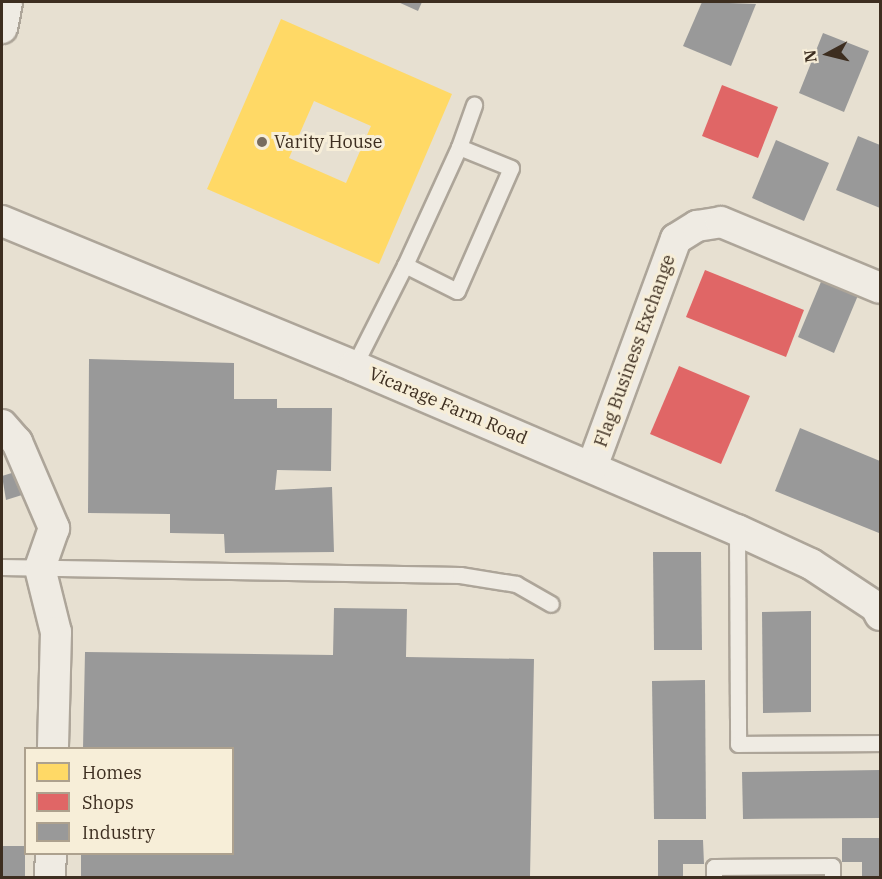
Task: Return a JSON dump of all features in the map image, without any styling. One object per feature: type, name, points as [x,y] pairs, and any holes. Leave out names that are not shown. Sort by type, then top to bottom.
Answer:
[{"type":"street","points":[[2,28],[7,2]]},
{"type":"street","name":"Vicarage Farm Road","points":[[2,221],[354,366],[737,530],[812,564],[879,608]]},
{"type":"street","name":"Flag Business Exchange","points":[[592,467],[676,239],[697,226],[721,222],[880,288]]},
{"type":"street","points":[[2,425],[17,442],[54,528],[40,568],[56,632],[53,747]]},
{"type":"street","points":[[50,878],[51,855]]},
{"type":"lane","points":[[354,366],[405,265],[459,147],[474,105]]},
{"type":"lane","points":[[405,265],[457,291],[511,168],[459,147]]},
{"type":"lane","points":[[737,530],[738,744],[880,743]]},
{"type":"lane","points":[[2,567],[460,575],[516,584],[551,604]]},
{"type":"lane","points":[[714,878],[714,867],[832,866],[832,878]]},
{"type":"building: Homes","name":"Varity House","points":[[281,19],[452,94],[379,264],[207,189]],"holes":[[[314,101],[371,126],[346,183],[289,158]]]},
{"type":"building: Shops","points":[[722,85],[778,107],[758,158],[702,136]]},
{"type":"building: Shops","points":[[705,270],[804,310],[786,357],[686,317]]},
{"type":"building: Shops","points":[[679,366],[750,396],[721,464],[650,434]]},
{"type":"building: Industry","points":[[398,2],[422,2],[418,11]]},
{"type":"building: Industry","points":[[702,2],[756,4],[731,66],[683,46]]},
{"type":"building: Industry","points":[[823,33],[869,51],[844,112],[799,93]]},
{"type":"building: Industry","points":[[858,136],[880,145],[880,208],[836,190]]},
{"type":"building: Industry","points":[[776,140],[829,163],[804,221],[752,198]]},
{"type":"building: Industry","points":[[823,277],[859,293],[834,353],[798,337]]},
{"type":"building: Industry","points":[[89,359],[234,363],[234,399],[277,399],[277,408],[332,408],[331,471],[277,470],[275,490],[332,487],[334,552],[225,553],[224,534],[170,533],[170,514],[88,513]]},
{"type":"building: Industry","points":[[800,428],[880,461],[879,533],[775,491]]},
{"type":"building: Industry","points":[[15,472],[22,495],[6,500],[2,476]]},
{"type":"building: Industry","points":[[653,552],[701,552],[702,650],[654,650]]},
{"type":"building: Industry","points":[[334,608],[407,609],[406,657],[534,659],[530,878],[81,878],[81,855],[234,855],[234,747],[83,747],[85,652],[333,655]]},
{"type":"building: Industry","points":[[811,611],[811,712],[763,713],[762,612]]},
{"type":"building: Industry","points":[[705,680],[706,819],[654,819],[652,681]]},
{"type":"building: Industry","points":[[880,770],[880,818],[743,819],[742,772]]},
{"type":"building: Industry","points":[[842,838],[880,838],[880,878],[862,878],[862,862],[842,862]]},
{"type":"building: Industry","points":[[658,840],[703,840],[704,864],[683,864],[683,878],[658,878]]},
{"type":"building: Industry","points":[[2,846],[24,846],[25,878],[2,878]]},
{"type":"place","name":"Varity House","points":[[262,142]]}]
